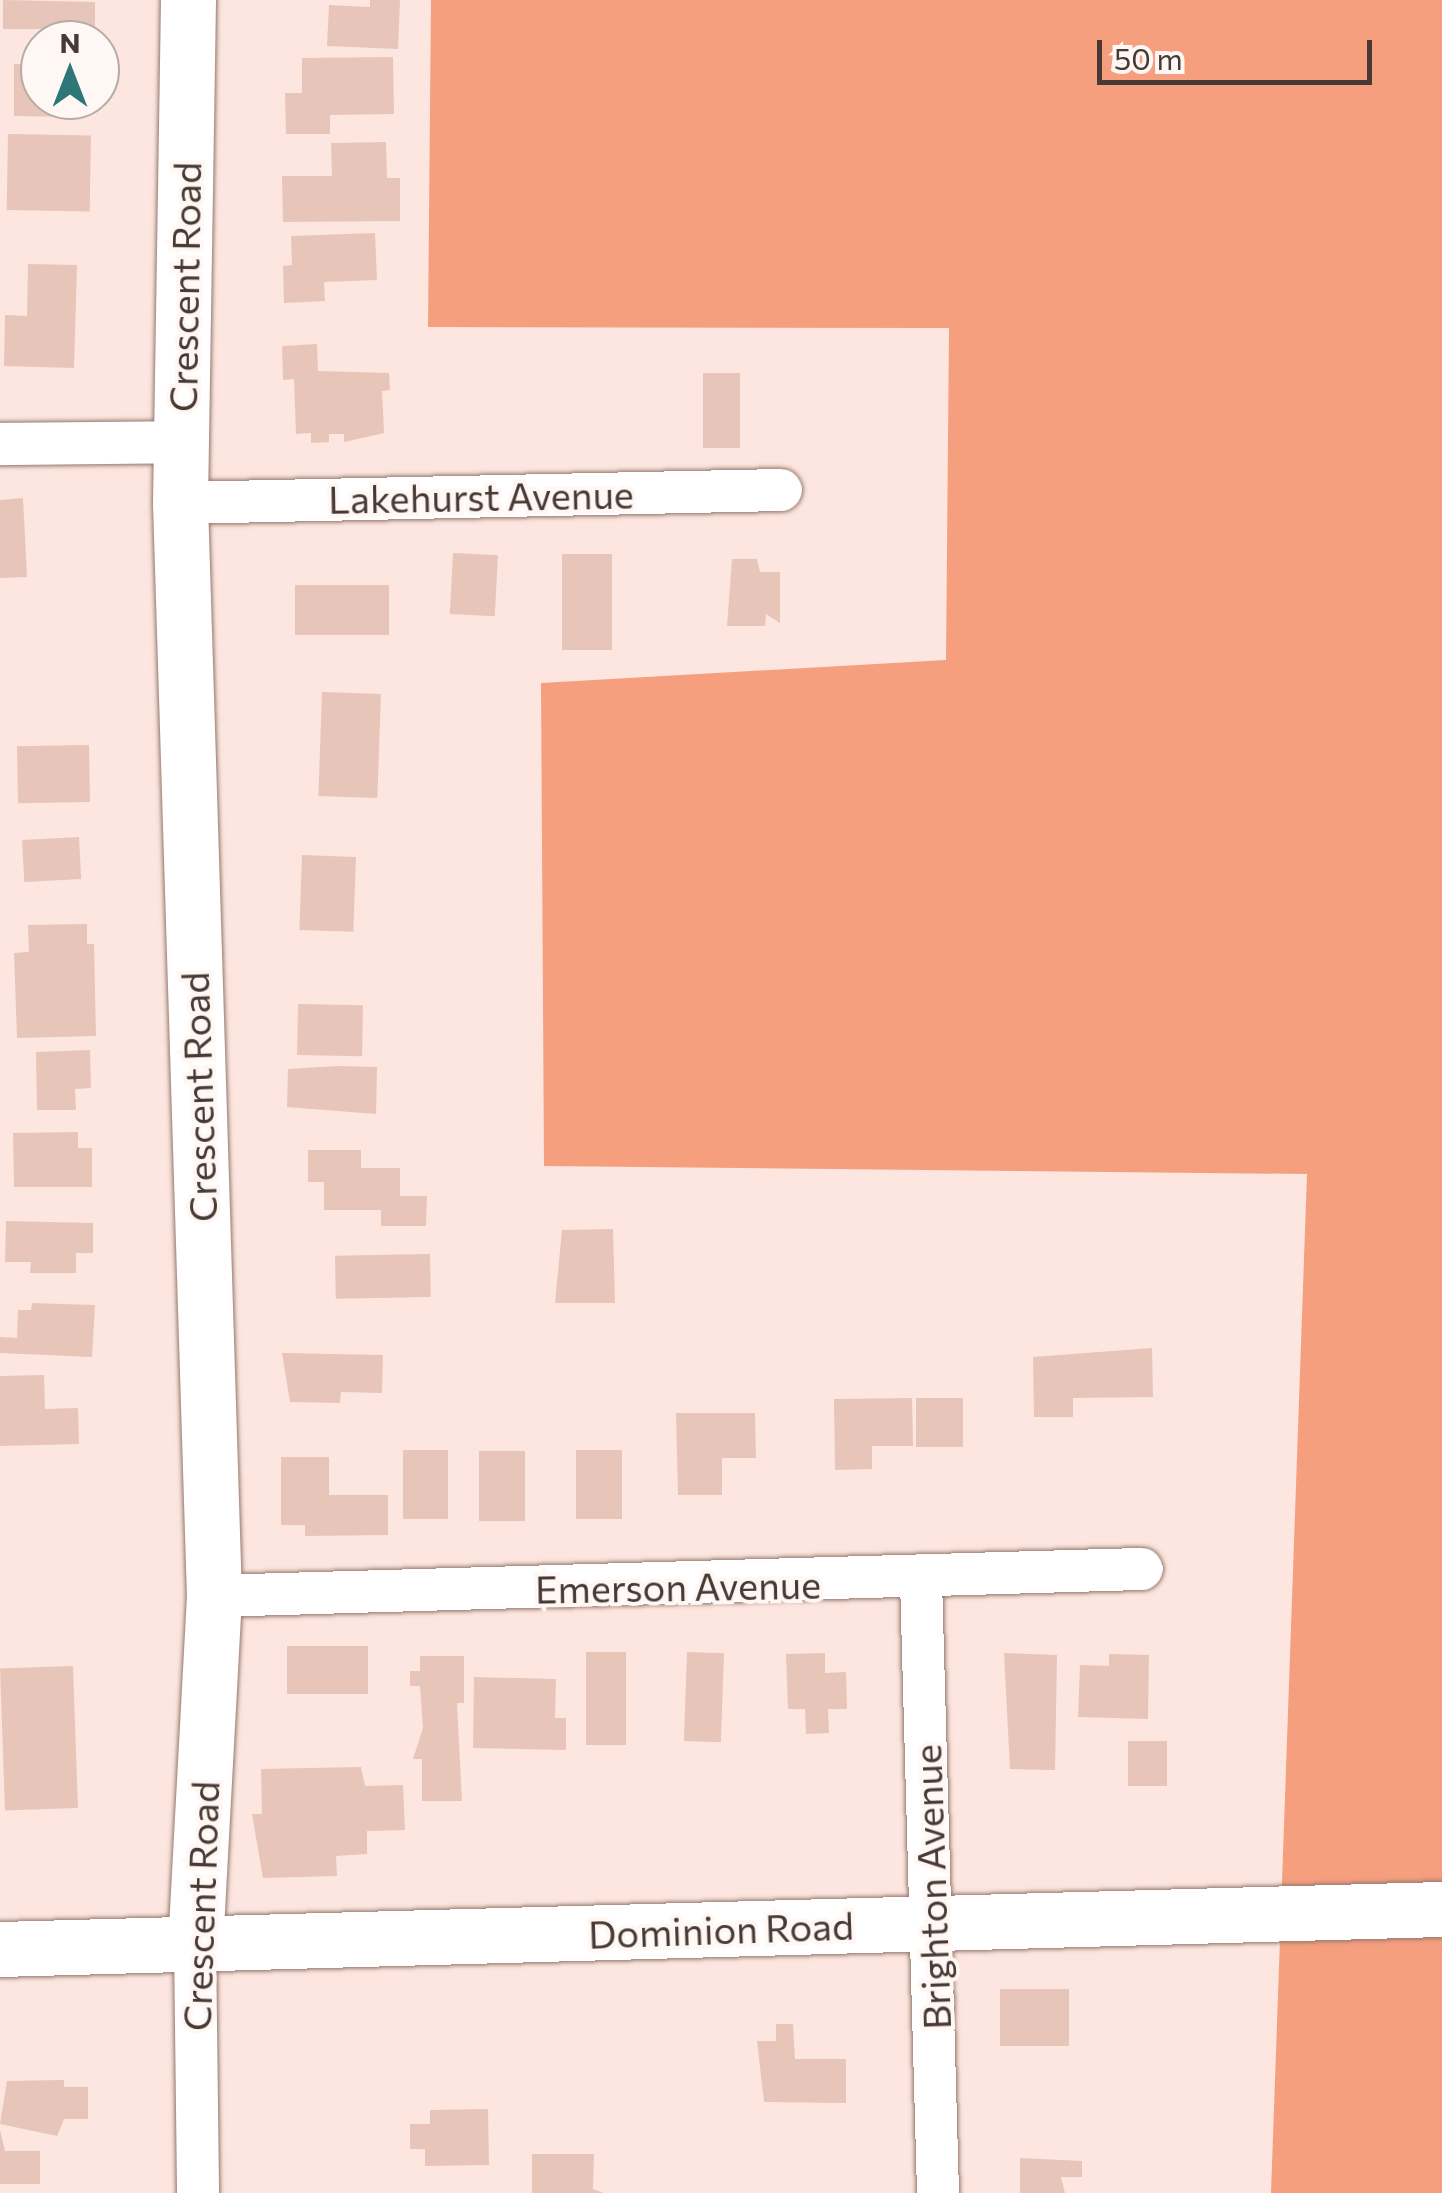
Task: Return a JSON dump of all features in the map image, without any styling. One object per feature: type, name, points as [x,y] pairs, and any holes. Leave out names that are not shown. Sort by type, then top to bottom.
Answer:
[{"type":"street","name":"Crescent Road","points":[[188,0],[180,503],[214,1596],[195,1943],[198,2193]]},
{"type":"street","points":[[0,444],[181,442]]},
{"type":"street","name":"Lakehurst Avenue","points":[[180,503],[782,490]]},
{"type":"street","name":"Emerson Avenue","points":[[214,1596],[921,1580],[1142,1570]]},
{"type":"street","name":"Brighton Avenue","points":[[921,1580],[935,1923],[938,2193]]},
{"type":"street","name":"Dominion Road","points":[[0,1949],[1442,1908]]},
{"type":"shaded area","points":[[431,0],[1442,0],[1442,2193],[1271,2193],[1307,1174],[544,1166],[541,683],[946,660],[949,328],[428,327]]},
{"type":"building","points":[[3,0],[95,2],[95,20],[20,20],[20,29],[3,29]]},
{"type":"building","points":[[370,0],[400,0],[398,49],[327,46],[329,5],[370,7]]},
{"type":"building","points":[[393,57],[394,114],[330,115],[330,134],[286,134],[285,93],[302,93],[302,58]]},
{"type":"building","points":[[14,64],[20,64],[20,116],[14,116]]},
{"type":"building","points":[[8,134],[91,135],[90,211],[7,210]]},
{"type":"building","points":[[386,142],[387,178],[400,178],[400,221],[283,222],[282,176],[332,176],[331,143]]},
{"type":"building","points":[[375,233],[377,280],[324,282],[325,301],[284,303],[283,266],[292,265],[291,236]]},
{"type":"building","points":[[28,264],[77,265],[74,368],[4,366],[5,315],[27,316]]},
{"type":"building","points":[[317,344],[318,371],[389,373],[390,390],[382,391],[384,433],[344,442],[344,434],[329,434],[329,442],[311,443],[311,433],[296,434],[294,379],[283,380],[282,346]]},
{"type":"building","points":[[703,373],[740,373],[740,448],[703,448]]},
{"type":"building","points":[[23,498],[27,577],[0,578],[0,500]]},
{"type":"building","points":[[453,553],[498,555],[495,616],[450,614]]},
{"type":"building","points":[[562,554],[612,554],[612,650],[562,650]]},
{"type":"building","points":[[732,559],[757,559],[760,572],[780,572],[780,623],[766,614],[765,626],[727,626]]},
{"type":"building","points":[[295,585],[389,585],[389,635],[295,635]]},
{"type":"building","points":[[322,692],[381,694],[377,798],[318,796]]},
{"type":"building","points":[[89,745],[90,802],[18,803],[17,746]]},
{"type":"building","points":[[79,837],[81,879],[24,882],[22,840]]},
{"type":"building","points":[[302,855],[356,857],[353,932],[299,930]]},
{"type":"building","points":[[87,924],[87,944],[94,944],[96,1036],[17,1038],[14,953],[29,952],[28,925]]},
{"type":"building","points":[[298,1004],[363,1005],[362,1056],[297,1055]]},
{"type":"building","points":[[90,1050],[91,1088],[75,1089],[76,1110],[37,1110],[36,1052]]},
{"type":"building","points":[[377,1067],[376,1114],[287,1107],[288,1069]]},
{"type":"building","points":[[78,1132],[78,1148],[92,1148],[92,1187],[14,1187],[13,1133]]},
{"type":"building","points":[[308,1150],[361,1150],[361,1168],[400,1168],[400,1196],[427,1196],[426,1226],[381,1226],[381,1210],[324,1210],[324,1182],[308,1182]]},
{"type":"building","points":[[6,1221],[93,1223],[93,1253],[76,1253],[76,1273],[30,1273],[31,1262],[5,1262]]},
{"type":"building","points":[[613,1229],[615,1303],[555,1303],[562,1230]]},
{"type":"building","points":[[430,1254],[431,1297],[336,1299],[335,1256]]},
{"type":"building","points":[[32,1303],[95,1305],[92,1357],[0,1353],[0,1337],[17,1338],[18,1310],[31,1310]]},
{"type":"building","points":[[1152,1348],[1153,1397],[1073,1398],[1073,1417],[1034,1417],[1033,1357]]},
{"type":"building","points":[[282,1353],[383,1355],[382,1393],[341,1392],[340,1403],[290,1402]]},
{"type":"building","points":[[44,1375],[45,1409],[78,1408],[79,1444],[0,1446],[0,1376]]},
{"type":"building","points":[[912,1398],[913,1446],[872,1446],[872,1469],[835,1470],[834,1399]]},
{"type":"building","points":[[916,1398],[963,1398],[963,1447],[916,1447]]},
{"type":"building","points":[[676,1413],[755,1413],[756,1458],[722,1458],[722,1495],[678,1495]]},
{"type":"building","points":[[403,1450],[448,1450],[448,1519],[403,1519]]},
{"type":"building","points":[[576,1450],[622,1450],[622,1519],[576,1519]]},
{"type":"building","points":[[479,1451],[525,1451],[525,1521],[479,1521]]},
{"type":"building","points":[[281,1457],[329,1457],[329,1495],[388,1495],[388,1535],[305,1536],[305,1525],[281,1525]]},
{"type":"building","points":[[287,1646],[368,1646],[368,1694],[287,1694]]},
{"type":"building","points":[[586,1652],[626,1652],[626,1745],[586,1745]]},
{"type":"building","points":[[687,1652],[724,1653],[721,1742],[684,1741]]},
{"type":"building","points":[[825,1653],[825,1673],[846,1672],[847,1709],[828,1709],[829,1733],[806,1734],[805,1709],[788,1709],[786,1654]]},
{"type":"building","points":[[1004,1653],[1057,1655],[1055,1770],[1010,1769]]},
{"type":"building","points":[[1109,1654],[1149,1655],[1148,1719],[1078,1717],[1080,1665],[1109,1666]]},
{"type":"building","points":[[420,1656],[464,1656],[464,1703],[457,1703],[462,1801],[422,1801],[422,1759],[413,1759],[423,1728],[420,1686],[410,1686],[410,1671],[420,1671]]},
{"type":"building","points":[[73,1666],[78,1808],[5,1810],[0,1669]]},
{"type":"building","points":[[474,1677],[556,1679],[555,1718],[566,1718],[566,1750],[473,1748]]},
{"type":"building","points":[[1128,1741],[1167,1741],[1167,1786],[1128,1786]]},
{"type":"building","points":[[361,1767],[365,1786],[403,1785],[405,1830],[367,1831],[367,1854],[336,1856],[337,1876],[263,1878],[252,1814],[262,1814],[261,1769]]},
{"type":"building","points":[[1000,1989],[1069,1989],[1069,2046],[1000,2046]]},
{"type":"building","points":[[776,2024],[793,2024],[795,2059],[846,2059],[846,2103],[764,2102],[757,2041],[776,2041]]},
{"type":"building","points":[[64,2080],[64,2087],[88,2087],[88,2119],[64,2119],[57,2136],[0,2124],[7,2081]]},
{"type":"building","points":[[488,2109],[489,2165],[425,2166],[425,2149],[410,2149],[410,2124],[430,2124],[430,2110]]},
{"type":"building","points":[[0,2130],[5,2151],[40,2151],[40,2184],[0,2184]]},
{"type":"building","points":[[532,2154],[594,2154],[593,2189],[604,2193],[532,2193]]},
{"type":"building","points":[[1020,2158],[1082,2161],[1082,2177],[1061,2177],[1065,2193],[1020,2193]]}]
